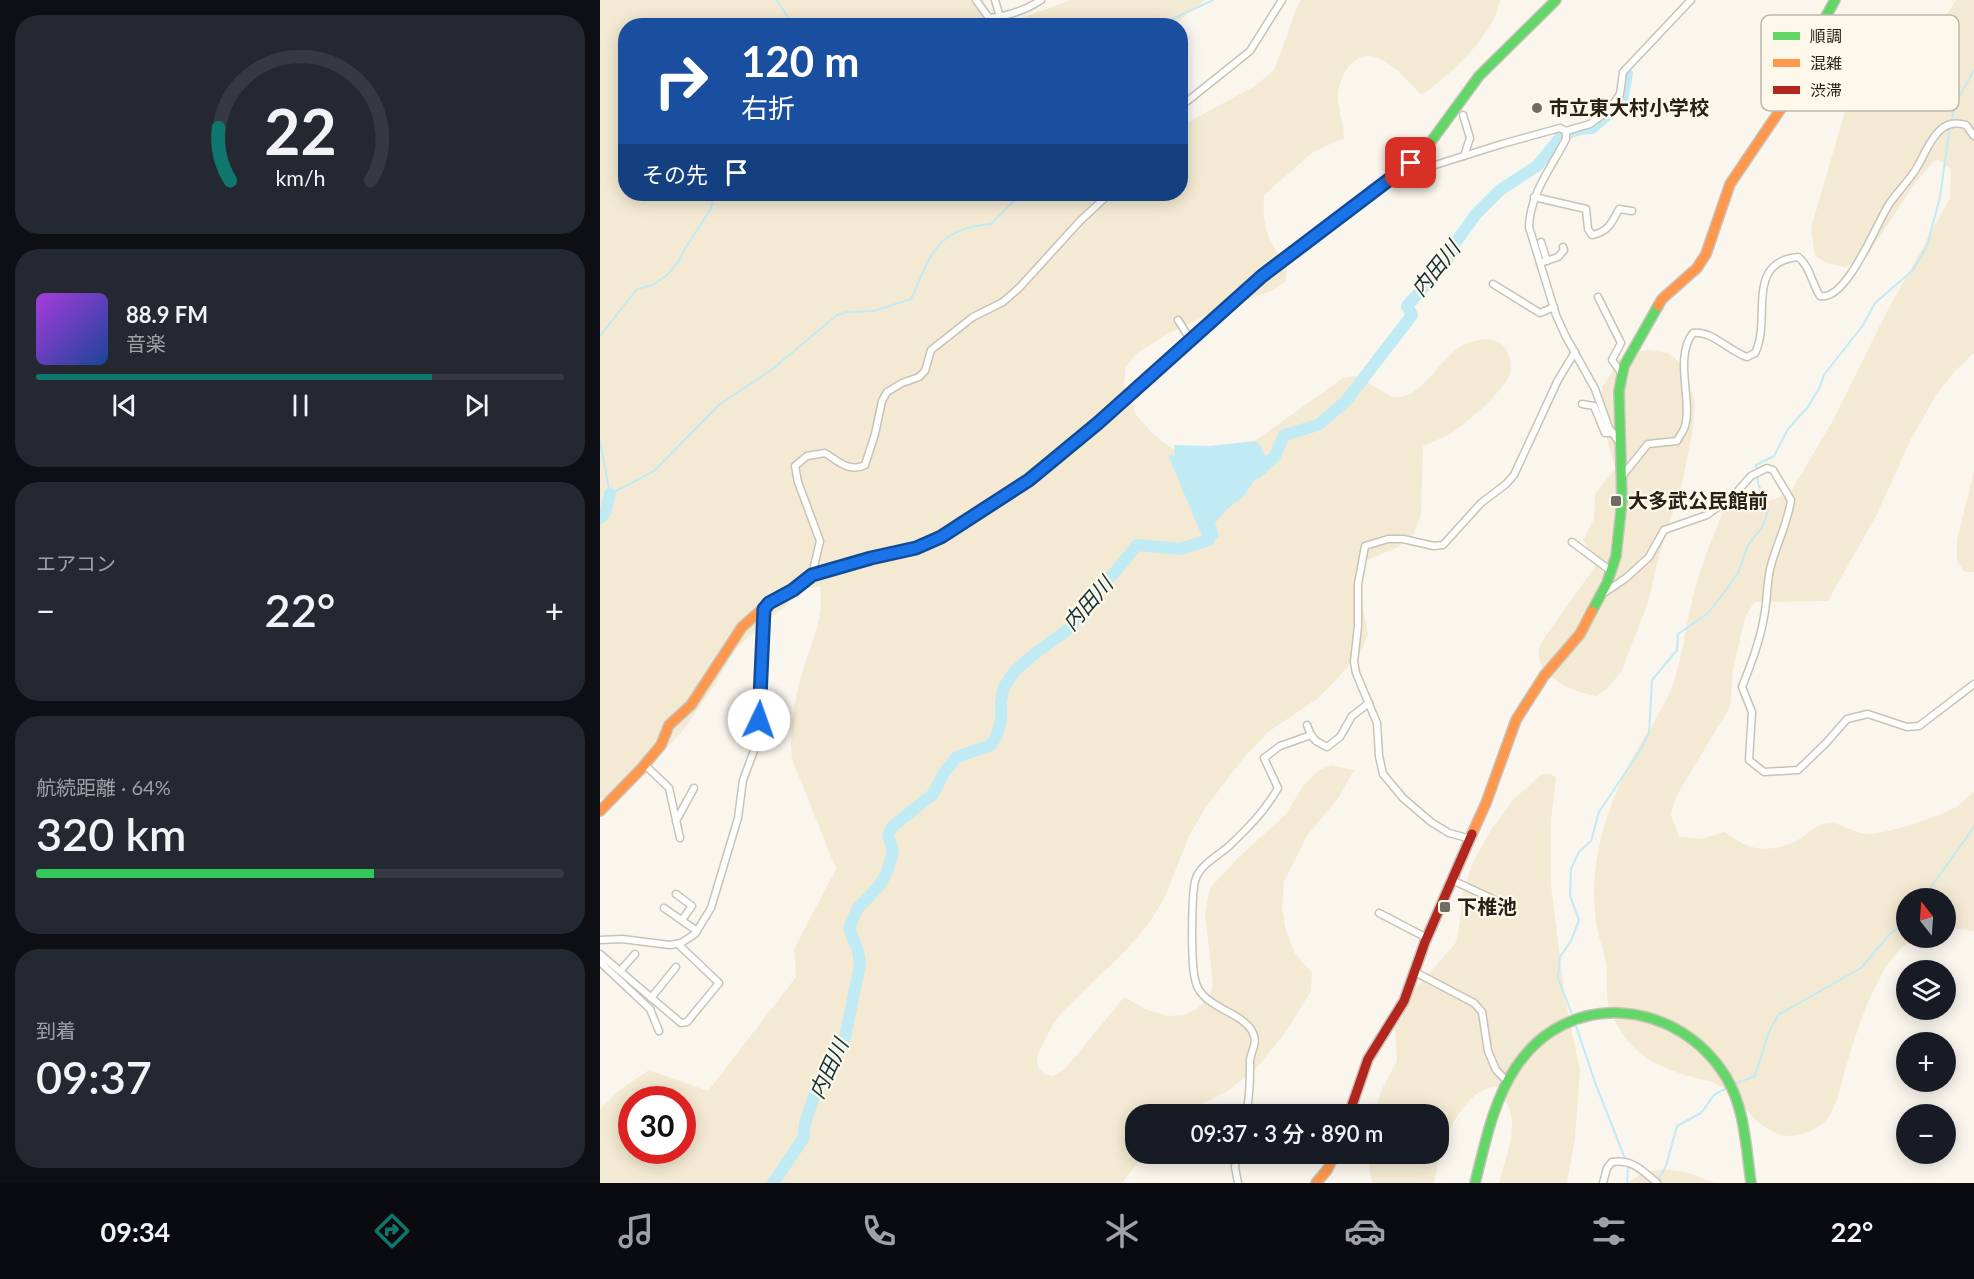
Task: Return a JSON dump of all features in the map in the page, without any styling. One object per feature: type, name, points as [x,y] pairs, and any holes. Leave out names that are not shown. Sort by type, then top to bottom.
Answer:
[{"type":"street","points":[[976,0],[989,18],[1000,17],[1030,7],[1041,0]]},
{"type":"street","points":[[995,0],[1000,17]]},
{"type":"street","points":[[1188,101],[1250,51],[1282,0]]},
{"type":"street","points":[[600,811],[645,765],[661,745],[669,725],[691,705],[742,627],[769,603],[793,590],[812,575],[916,548],[941,537],[1029,480],[1074,444],[1262,276],[1411,163],[1430,142],[1479,76],[1556,0]]},
{"type":"street","points":[[1411,163],[1416,171],[1560,128],[1566,131],[1590,124],[1609,110],[1620,94],[1623,72],[1691,0]]},
{"type":"street","points":[[1828,15],[1835,0]]},
{"type":"street","points":[[1352,1104],[1368,1059],[1404,1001],[1427,938],[1471,839],[1516,720],[1544,676],[1580,634],[1602,595],[1611,572],[1616,556],[1623,475],[1619,390],[1624,366],[1662,299],[1697,268],[1706,254],[1730,184],[1780,111]]},
{"type":"street","points":[[1463,115],[1470,138],[1464,156]]},
{"type":"street","points":[[1623,475],[1648,444],[1677,441],[1684,430],[1686,420],[1684,372],[1688,340],[1693,333],[1703,332],[1738,354],[1747,357],[1755,353],[1761,321],[1762,294],[1769,272],[1776,263],[1788,258],[1798,258],[1805,262],[1813,286],[1820,296],[1826,298],[1834,294],[1858,265],[1889,205],[1916,170],[1934,138],[1943,128],[1952,124],[1966,125],[1974,136]]},
{"type":"street","points":[[1543,262],[1529,227],[1529,214],[1534,197],[1566,140],[1566,131]]},
{"type":"street","points":[[1534,197],[1586,209],[1588,229],[1592,235],[1609,228],[1619,209],[1632,211]]},
{"type":"street","points":[[812,575],[820,541],[798,482],[795,466],[807,456],[825,453],[848,467],[858,469],[865,465],[876,434],[882,401],[887,392],[902,383],[919,378],[925,371],[931,350],[973,317],[1003,302],[1101,201]]},
{"type":"street","points":[[1541,242],[1543,262],[1554,307],[1565,335],[1595,389],[1613,433],[1622,447]]},
{"type":"street","points":[[1543,262],[1562,255],[1563,247]]},
{"type":"street","points":[[1493,284],[1540,313],[1554,307]]},
{"type":"street","points":[[1598,297],[1621,343],[1612,360],[1623,374]]},
{"type":"street","points":[[1178,320],[1190,339]]},
{"type":"street","points":[[1471,839],[1449,833],[1431,822],[1403,798],[1383,774],[1379,756],[1377,723],[1356,673],[1354,662],[1358,626],[1358,584],[1365,546],[1388,539],[1403,539],[1434,546],[1443,544],[1480,504],[1515,475],[1558,380],[1575,352]]},
{"type":"street","points":[[1582,404],[1594,406],[1605,433],[1613,433]]},
{"type":"street","points":[[1602,595],[1626,578],[1649,557],[1664,530],[1707,515],[1735,494],[1752,475],[1767,468],[1773,470],[1791,500],[1788,520],[1771,563],[1765,595],[1765,614],[1758,647],[1742,687],[1752,712],[1749,760],[1764,772],[1779,773],[1798,770],[1847,719],[1868,714],[1907,727],[1919,726],[1974,684]]},
{"type":"street","points":[[1572,542],[1611,572]]},
{"type":"street","points":[[600,940],[622,939],[678,944],[690,939],[697,931],[716,895],[738,818],[743,780],[758,740],[764,609]]},
{"type":"street","points":[[1308,726],[1316,741],[1327,747],[1340,737],[1352,716],[1369,703]]},
{"type":"street","points":[[1247,1104],[1251,1079],[1250,1058],[1255,1043],[1253,1033],[1241,1020],[1214,1005],[1202,994],[1195,979],[1192,933],[1195,881],[1200,869],[1238,838],[1268,806],[1278,788],[1264,758],[1280,746],[1311,735]]},
{"type":"street","points":[[645,765],[669,788],[680,838]]},
{"type":"street","points":[[676,820],[694,788]]},
{"type":"street","points":[[1452,880],[1495,900]]},
{"type":"street","points":[[676,894],[692,906],[682,920]]},
{"type":"street","points":[[664,908],[697,931]]},
{"type":"street","points":[[1379,913],[1427,938]]},
{"type":"street","points":[[600,954],[681,1023],[687,1022],[719,983],[678,944]]},
{"type":"street","points":[[620,971],[634,954]]},
{"type":"street","points":[[600,962],[650,1009],[659,1030]]},
{"type":"street","points":[[651,998],[676,967]]},
{"type":"street","points":[[1415,972],[1474,1003],[1484,1017],[1488,1051],[1496,1070],[1506,1081]]},
{"type":"street","points":[[1475,1183],[1494,1113],[1506,1081],[1526,1053],[1553,1029],[1576,1019],[1601,1013],[1626,1012],[1649,1016],[1682,1030],[1714,1058],[1727,1078],[1734,1095],[1740,1116],[1751,1183]]},
{"type":"street","points":[[1603,1183],[1607,1168],[1612,1162],[1622,1160],[1632,1163],[1655,1181]]},
{"type":"street","points":[[1235,1164],[1238,1183]]},
{"type":"street","points":[[1316,1183],[1330,1164]]},
{"type":"shaded area","points":[[600,0],[983,0],[984,6],[993,16],[1000,18],[618,18],[618,201],[1188,201],[1188,122],[1255,86],[1274,70],[1301,0],[1500,0],[1493,20],[1478,43],[1442,80],[1422,95],[1383,60],[1365,56],[1351,64],[1342,77],[1338,92],[1344,138],[1313,152],[1264,195],[1265,226],[1275,249],[1287,268],[1285,282],[1271,291],[1214,312],[1167,334],[1136,354],[1126,367],[1124,384],[1137,416],[1153,434],[1174,450],[1192,458],[1255,441],[1343,378],[1356,376],[1394,398],[1406,396],[1420,387],[1457,349],[1465,344],[1484,339],[1493,340],[1504,347],[1510,362],[1511,371],[1507,380],[1485,405],[1453,432],[1423,446],[1421,516],[1413,535],[1398,547],[1369,559],[1359,566],[1360,591],[1368,634],[1360,652],[1317,699],[1268,732],[1242,760],[1206,807],[1189,836],[1165,897],[1150,922],[1128,948],[1060,1014],[1037,1057],[1038,1067],[1044,1074],[1053,1076],[1066,1068],[1124,997],[1147,1010],[1169,1016],[1184,1015],[1197,1009],[1209,997],[1213,985],[1205,913],[1210,888],[1238,858],[1286,814],[1304,785],[1318,771],[1331,765],[1354,770],[1339,797],[1307,836],[1284,881],[1282,907],[1286,931],[1295,953],[1312,973],[1311,991],[1285,1033],[1255,1070],[1226,1092],[1202,1104],[1125,1104],[1125,1164],[1136,1164],[1122,1183],[600,1183],[600,1110],[618,1091],[618,1164],[696,1164],[696,1087],[708,1091],[796,977],[794,949],[836,869],[792,759],[791,747],[796,698],[821,608],[820,587],[806,588],[737,647],[712,689],[680,734],[635,779],[619,791],[600,799]]},
{"type":"shaded area","points":[[1070,0],[1205,0],[1183,18],[1022,18]]},
{"type":"shaded area","points":[[1956,0],[1974,0],[1974,353],[1954,372],[1936,395],[1911,439],[1877,514],[1828,601],[1754,602],[1745,618],[1733,670],[1730,707],[1677,795],[1671,814],[1679,837],[1701,839],[1724,832],[1750,847],[1765,849],[1788,844],[1824,824],[1834,823],[1869,834],[1900,828],[1949,811],[1974,792],[1974,931],[1956,929],[1956,888],[1896,888],[1896,948],[1903,948],[1880,977],[1870,998],[1831,1113],[1817,1127],[1805,1133],[1790,1136],[1765,1127],[1723,1088],[1712,1082],[1661,1066],[1635,1049],[1628,1041],[1613,1018],[1608,1003],[1606,963],[1594,906],[1596,863],[1606,821],[1621,781],[1671,689],[1699,574],[1729,499],[1764,503],[1790,493],[1835,417],[1884,317],[1950,198],[1951,169],[1939,160],[1934,161],[1915,183],[1865,259],[1844,267],[1827,263],[1815,256],[1811,228],[1845,111],[1959,111],[1959,15],[1947,15]]},
{"type":"shaded area","points":[[1650,350],[1668,353],[1684,366],[1695,402],[1693,428],[1682,484],[1659,556],[1648,603],[1621,672],[1608,688],[1597,696],[1589,695],[1559,682],[1550,675],[1543,668],[1539,659],[1539,648],[1599,561],[1583,541],[1594,519],[1595,494],[1615,469],[1600,411],[1602,388],[1620,359],[1633,352]]},
{"type":"shaded area","points":[[1974,471],[1974,572],[1965,572],[1957,562],[1957,540]]},
{"type":"shaded area","points":[[1542,774],[1551,774],[1556,778],[1551,821],[1551,885],[1565,998],[1580,1070],[1575,1138],[1567,1183],[1499,1183],[1512,1134],[1512,1123],[1505,1099],[1497,1087],[1488,1088],[1472,1098],[1464,1106],[1449,1130],[1449,1104],[1377,1104],[1397,1061],[1395,1028],[1400,1009],[1455,944],[1463,894],[1472,864],[1491,830],[1513,800]]},
{"type":"shaded area","points":[[649,1070],[694,1086],[625,1086]]},
{"type":"shaded area","points":[[1369,1164],[1438,1164],[1434,1183],[1372,1183]]},
{"type":"shaded area","points":[[1664,1169],[1686,1172],[1715,1183],[1627,1183],[1643,1173]]},
{"type":"water","points":[[1255,441],[1270,463],[1244,496],[1226,510],[1215,523],[1219,537],[1206,546],[1168,455],[1175,456],[1174,445],[1209,446]]},
{"type":"waterway","points":[[777,0],[788,18]]},
{"type":"waterway","points":[[1174,18],[1213,0]]},
{"type":"waterway","points":[[1959,97],[1974,70]]},
{"type":"waterway","name":"内田川","points":[[1572,132],[1592,128],[1619,105],[1627,74]]},
{"type":"waterway","points":[[1573,1017],[1558,978],[1560,957],[1571,941],[1579,920],[1570,896],[1571,869],[1579,852],[1591,841],[1599,812],[1649,733],[1652,680],[1677,650],[1678,634],[1708,613],[1726,590],[1739,571],[1748,545],[1763,526],[1768,510],[1758,483],[1756,465],[1774,456],[1788,429],[1807,408],[1819,389],[1824,375],[1863,325],[1875,303],[1913,270],[1927,246],[1940,197],[1954,111]]},
{"type":"waterway","name":"内田川","points":[[1257,473],[1275,456],[1284,435],[1318,425],[1346,401],[1412,315],[1407,306],[1447,261],[1456,242],[1476,214],[1500,190],[1537,166],[1560,138]]},
{"type":"waterway","points":[[600,336],[637,289],[653,285],[667,275],[678,262],[710,210],[713,201]]},
{"type":"waterway","points":[[600,441],[610,494],[654,471],[720,404],[770,371],[837,315],[847,312],[874,311],[911,299],[924,269],[938,246],[958,231],[991,224],[1015,201]]},
{"type":"waterway","points":[[600,518],[605,513],[610,494]]},
{"type":"waterway","name":"内田川","points":[[773,1183],[803,1139],[805,1123],[818,1084],[845,1037],[860,965],[858,951],[849,928],[858,908],[880,885],[887,872],[893,851],[888,835],[892,827],[933,794],[945,771],[957,757],[991,745],[997,735],[1001,720],[1004,687],[1015,671],[1070,628],[1098,589],[1137,545],[1180,549],[1209,540],[1211,530]]},
{"type":"waterway","points":[[1930,888],[1974,827]]},
{"type":"waterway","points":[[1734,1084],[1755,1076],[1768,1034],[1778,1015],[1861,968],[1896,929]]},
{"type":"waterway","points":[[1575,1023],[1626,1161]]},
{"type":"waterway","points":[[1657,1182],[1666,1166],[1677,1126],[1701,1113],[1715,1094],[1729,1087]]},
{"type":"waterway","points":[[1627,1183],[1628,1166]]},
{"type":"traffic: fast","points":[[1218,315],[1261,276],[1411,163],[1430,143],[1479,76],[1556,0]]},
{"type":"traffic: fast","points":[[1827,15],[1835,0]]},
{"type":"traffic: fast","points":[[1592,611],[1607,583],[1616,556],[1622,501],[1619,391],[1624,366],[1658,306]]},
{"type":"traffic: fast","points":[[1475,1183],[1501,1094],[1516,1067],[1538,1042],[1564,1024],[1593,1015],[1622,1013],[1652,1019],[1680,1031],[1705,1051],[1726,1077],[1741,1115],[1751,1183]]},
{"type":"traffic: slow","points":[[1658,306],[1662,299],[1697,268],[1706,254],[1730,184],[1779,111]]},
{"type":"traffic: slow","points":[[600,811],[661,745],[669,725],[691,705],[742,627],[769,603],[793,590],[812,575],[916,548],[941,537],[996,502]]},
{"type":"traffic: slow","points":[[1472,834],[1486,803],[1516,720],[1544,676],[1580,634],[1592,611]]},
{"type":"traffic: slow","points":[[1316,1183],[1330,1164]]},
{"type":"traffic: jam","points":[[996,502],[1083,436],[1218,315]]},
{"type":"traffic: jam","points":[[1352,1104],[1368,1059],[1404,1001],[1425,942],[1472,834]]},
{"type":"place","name":"市立東大村小学校","points":[[1537,108]]},
{"type":"place","name":"大多武公民館前","points":[[1616,501]]},
{"type":"place","name":"下椎池","points":[[1445,907]]},
{"type":"route","points":[[759,720],[764,609],[769,603],[793,590],[812,575],[916,548],[941,537],[1029,480],[1098,423],[1262,276],[1411,163]]}]
